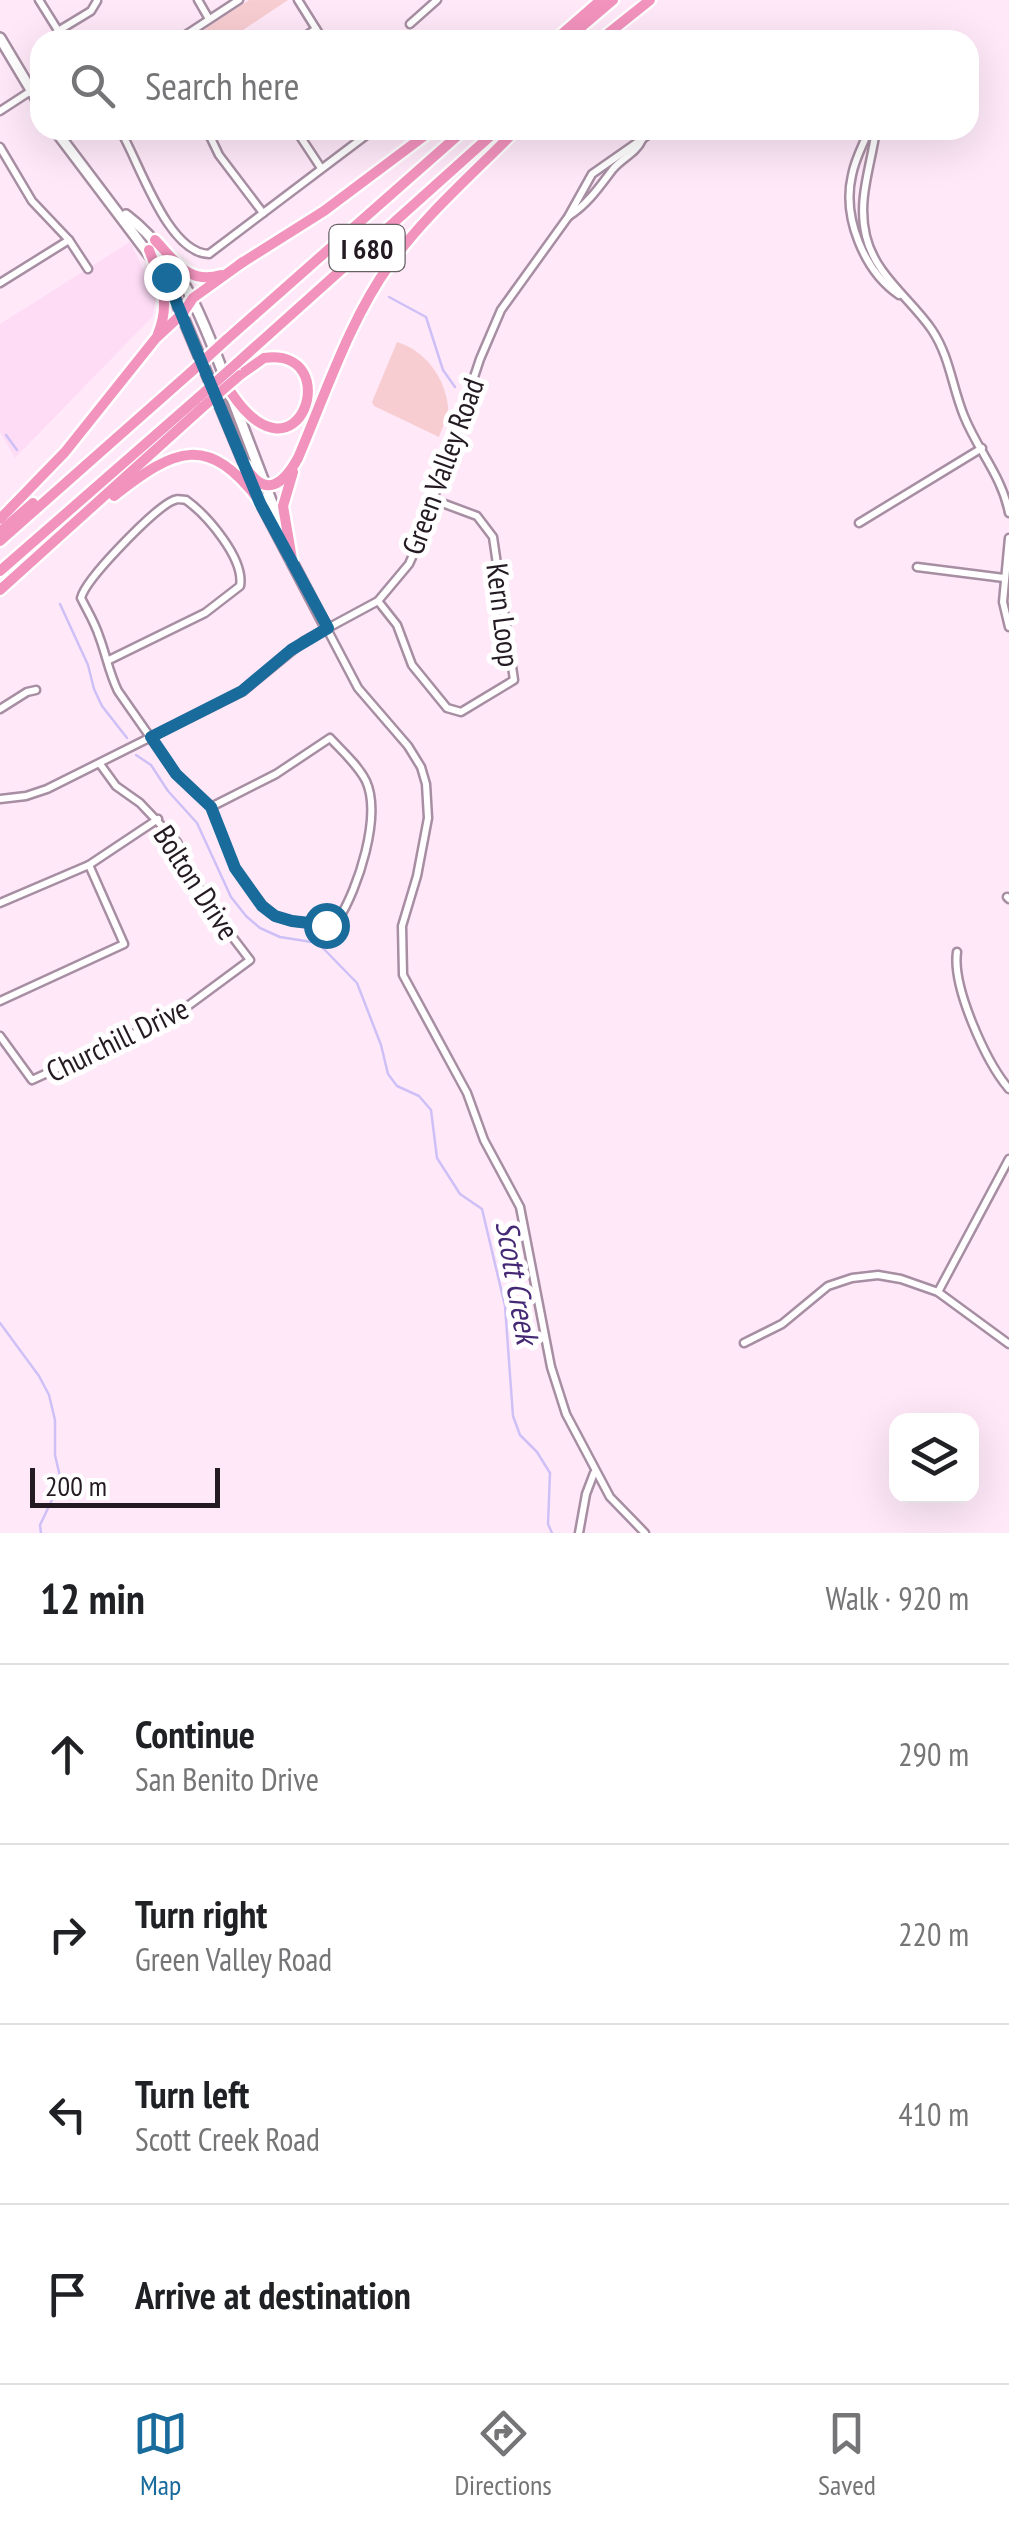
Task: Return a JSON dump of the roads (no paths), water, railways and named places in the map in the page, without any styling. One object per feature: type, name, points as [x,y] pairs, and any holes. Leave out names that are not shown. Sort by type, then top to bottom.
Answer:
[{"type":"highway","points":[[566,30],[600,0]]},
{"type":"highway","points":[[578,30],[613,0]]},
{"type":"highway","points":[[613,30],[651,0]]},
{"type":"highway","points":[[619,30],[651,0]]},
{"type":"highway","points":[[152,245],[180,269],[199,278],[217,277],[324,212],[419,140]]},
{"type":"highway","name":"I 680","points":[[0,532],[161,394],[443,140]]},
{"type":"highway","name":"I 680","points":[[225,337],[452,140]]},
{"type":"highway","name":"I 680","points":[[238,370],[486,140]]},
{"type":"highway","points":[[292,559],[283,506],[298,458],[382,275],[407,243],[506,140]]},
{"type":"highway","points":[[152,245],[167,304],[156,338]]},
{"type":"highway","points":[[0,520],[72,444],[193,298],[243,262]]},
{"type":"highway","points":[[58,540],[238,370],[264,358],[289,360],[308,382],[309,397],[304,412],[285,426],[267,428],[248,417],[230,391]]},
{"type":"highway","name":"I 680","points":[[0,541],[108,447],[161,394]]},
{"type":"highway","points":[[0,571],[153,436],[201,402]]},
{"type":"highway","points":[[0,590],[143,473],[172,458],[194,455],[218,460],[239,475],[260,503]]},
{"type":"highway","points":[[245,466],[256,480],[266,485],[285,478],[298,458]]},
{"type":"main road","points":[[0,38],[30,80]]},
{"type":"main road","points":[[62,140],[83,171],[152,245],[193,298],[292,559]]},
{"type":"main road","points":[[152,245],[260,503],[328,628]]},
{"type":"street","points":[[39,0],[58,30],[90,12],[97,1]]},
{"type":"street","points":[[198,0],[210,18]]},
{"type":"street","points":[[193,30],[239,0]]},
{"type":"street","points":[[298,0],[316,29]]},
{"type":"street","points":[[410,24],[437,0]]},
{"type":"street","points":[[0,111],[30,92]]},
{"type":"street","points":[[125,140],[161,215],[199,254],[218,250],[359,140]]},
{"type":"street","points":[[212,140],[264,213]]},
{"type":"street","points":[[303,140],[321,168]]},
{"type":"street","points":[[568,217],[592,174],[642,140]]},
{"type":"street","points":[[568,217],[642,140]]},
{"type":"street","points":[[867,140],[851,176],[850,208],[862,249],[874,270],[884,284],[904,298]]},
{"type":"street","points":[[871,140],[865,181],[866,235],[878,263],[942,345],[962,410],[1002,486],[1009,514]]},
{"type":"street","points":[[0,147],[32,200],[68,240],[88,270]]},
{"type":"street","points":[[602,165],[608,166],[610,173]]},
{"type":"street","points":[[584,187],[588,193],[595,193]]},
{"type":"street","name":"Green Valley Road","points":[[0,799],[47,789],[242,691],[291,650],[378,601],[409,564],[490,332],[514,290],[568,217]]},
{"type":"street","points":[[0,283],[68,240]]},
{"type":"street","points":[[859,524],[982,448]]},
{"type":"street","points":[[107,662],[205,613],[240,586],[242,573],[212,522],[186,500],[169,502],[103,565],[84,589],[82,598],[100,636],[107,662],[118,691],[176,774],[211,807],[235,868],[262,906],[275,916],[292,921],[326,925],[338,920],[353,890],[372,814],[366,783],[330,738],[276,774],[211,807]]},
{"type":"street","name":"Kern Loop","points":[[378,601],[396,626],[412,665],[447,708],[461,712],[514,680],[493,537],[477,516],[434,500]]},
{"type":"street","points":[[1009,538],[1003,602],[1009,627]]},
{"type":"street","points":[[917,567],[1004,578]]},
{"type":"street","points":[[328,628],[358,688],[408,746],[426,784],[428,818],[402,926],[403,975],[467,1093],[484,1140],[520,1207],[558,1392],[595,1471],[618,1508],[646,1533]]},
{"type":"street","points":[[0,710],[36,690]]},
{"type":"street","name":"Bolton Drive","points":[[100,764],[116,786],[158,820],[187,859],[205,901],[250,960]]},
{"type":"street","points":[[0,903],[89,865],[158,820]]},
{"type":"street","points":[[0,1001],[124,944],[89,865]]},
{"type":"street","points":[[956,952],[958,976],[984,1051],[1009,1089]]},
{"type":"street","name":"Churchill Drive","points":[[0,1036],[32,1080],[177,1014],[250,960]]},
{"type":"street","points":[[938,1292],[1009,1159]]},
{"type":"street","points":[[744,1343],[782,1324],[823,1289],[852,1278],[892,1276],[938,1292],[1009,1344]]},
{"type":"street","points":[[579,1533],[595,1471]]},
{"type":"waterway","points":[[389,297],[426,317],[443,370],[455,387]]},
{"type":"waterway","name":"Scott Creek","points":[[6,435],[17,450]]},
{"type":"waterway","name":"Scott Creek","points":[[60,604],[102,706],[127,738]]},
{"type":"waterway","name":"Scott Creek","points":[[136,755],[151,765],[197,823],[231,897],[246,916],[280,937],[318,943],[357,983],[388,1074],[397,1086],[419,1096],[431,1110],[437,1158],[460,1194],[482,1209],[505,1306],[513,1416],[520,1435],[550,1473],[548,1524],[552,1533]]},
{"type":"waterway","points":[[0,1323],[39,1376],[55,1420],[55,1455],[61,1481],[40,1525],[41,1533]]}]
